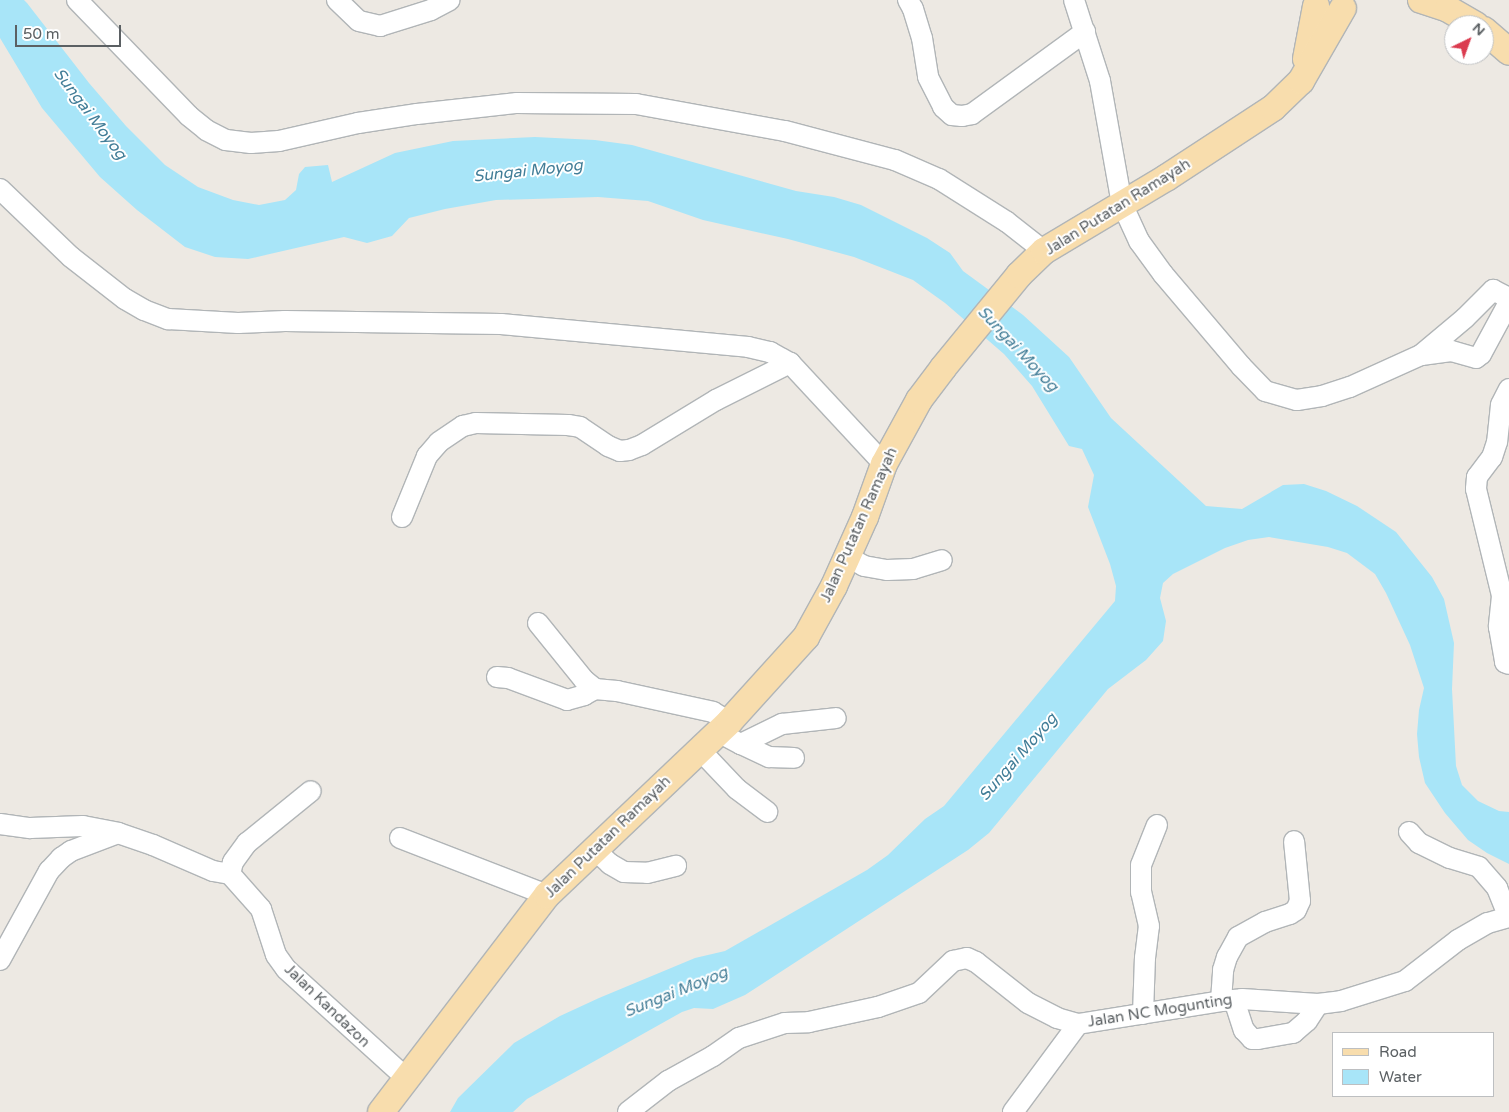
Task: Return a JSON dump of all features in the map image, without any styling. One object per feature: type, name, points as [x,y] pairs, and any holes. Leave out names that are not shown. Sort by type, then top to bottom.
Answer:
[{"type":"main road","points":[[1421,0],[1448,9],[1458,15]]},
{"type":"main road","points":[[1301,81],[1313,3],[1329,12],[1351,3]]},
{"type":"main road","name":"Jalan Putatan Ramayah","points":[[381,1112],[547,895],[594,848],[722,737],[806,636],[834,586],[848,556],[884,464],[919,400],[1019,276],[1044,251],[1166,178],[1273,108],[1301,81],[1351,3]]},
{"type":"main road","points":[[1494,39],[1509,52]]},
{"type":"street","points":[[78,0],[189,116],[206,130],[226,140],[251,143],[279,141],[358,123],[407,115],[518,104],[636,104],[785,130],[895,160],[939,179],[1007,222],[1044,251]]},
{"type":"street","points":[[337,0],[359,21],[380,26],[431,10],[450,0]]},
{"type":"street","points":[[908,0],[914,10],[922,38],[928,76],[943,106],[952,115],[972,114],[1085,32]]},
{"type":"street","points":[[1074,0],[1100,81],[1122,204],[1139,240],[1200,319],[1265,391],[1297,400],[1322,396],[1350,387],[1449,342]]},
{"type":"street","points":[[0,189],[71,257],[125,299],[144,310],[168,319],[238,323],[285,321],[527,326],[748,347],[770,352],[790,362],[884,464]]},
{"type":"street","points":[[402,517],[427,456],[439,442],[463,426],[476,423],[568,425],[580,427],[608,446],[620,451],[629,450],[716,400],[790,362]]},
{"type":"street","points":[[1509,389],[1501,405],[1497,442],[1492,457],[1477,477],[1476,490],[1502,596],[1498,627],[1505,662],[1509,664]]},
{"type":"street","points":[[848,556],[864,566],[887,570],[914,569],[942,560]]},
{"type":"street","points":[[538,623],[584,680],[595,689],[617,691],[713,712],[738,789],[767,812]]},
{"type":"street","points":[[497,677],[508,678],[567,700],[584,696],[595,689]]},
{"type":"street","points":[[722,737],[782,724],[836,718]]},
{"type":"street","points":[[722,737],[769,757],[794,758]]},
{"type":"street","points":[[0,824],[30,828],[83,826],[118,833],[153,845],[213,871],[230,874],[233,862],[247,843],[311,791]]},
{"type":"street","points":[[1143,1014],[1145,958],[1150,926],[1141,892],[1141,865],[1157,825]]},
{"type":"street","points":[[1409,832],[1419,843],[1450,858],[1479,866],[1497,888],[1507,921]]},
{"type":"street","points":[[0,960],[49,871],[61,858],[70,851],[118,833]]},
{"type":"street","points":[[400,838],[547,895]]},
{"type":"street","points":[[1294,841],[1300,901],[1296,910],[1290,914],[1264,922],[1238,937],[1227,957],[1223,970],[1228,1000],[1244,1030],[1252,1039],[1293,1033],[1307,1021],[1318,1004]]},
{"type":"street","points":[[594,848],[610,864],[624,872],[647,873],[676,866]]},
{"type":"street","name":"Jalan Kandazon","points":[[230,874],[261,909],[276,955],[286,969],[406,1078]]},
{"type":"street","name":"Jalan NC Mogunting","points":[[1012,1112],[1078,1024],[1228,1000],[1318,1004],[1341,1001],[1405,981],[1458,940],[1488,923],[1507,921]]},
{"type":"street","points":[[628,1112],[668,1081],[713,1056],[739,1038],[785,1023],[809,1022],[878,1007],[910,996],[918,993],[954,961],[966,958],[976,962],[1028,1002],[1057,1018],[1078,1024]]},
{"type":"water","name":"Sungai Moyog","points":[[0,0],[24,0],[27,3],[89,83],[126,126],[165,165],[198,187],[233,200],[259,205],[285,200],[296,190],[299,174],[305,167],[328,165],[332,182],[395,153],[453,141],[535,137],[595,140],[632,145],[796,191],[834,197],[861,205],[927,238],[950,253],[963,271],[1023,315],[1069,357],[1111,418],[1206,506],[1242,509],[1283,485],[1304,484],[1326,491],[1357,506],[1396,532],[1432,577],[1444,599],[1454,643],[1452,689],[1456,766],[1462,785],[1478,801],[1499,811],[1509,812],[1509,864],[1487,853],[1468,840],[1445,813],[1425,783],[1419,757],[1417,734],[1419,710],[1424,688],[1410,645],[1375,574],[1347,553],[1328,547],[1269,537],[1248,540],[1225,548],[1173,574],[1163,583],[1160,598],[1166,621],[1163,641],[1146,660],[1108,689],[989,833],[968,850],[745,995],[713,1009],[694,1008],[682,1012],[527,1099],[513,1112],[450,1112],[458,1098],[514,1043],[560,1016],[599,998],[695,958],[725,951],[867,870],[888,855],[925,819],[944,806],[1115,601],[1116,586],[1110,564],[1088,507],[1094,475],[1082,449],[1069,446],[1032,386],[1004,354],[945,303],[913,280],[854,257],[788,239],[703,220],[648,201],[598,197],[496,200],[445,209],[409,218],[392,236],[367,243],[344,237],[248,259],[215,257],[185,247],[137,210],[100,177],[42,108],[0,38]]}]
